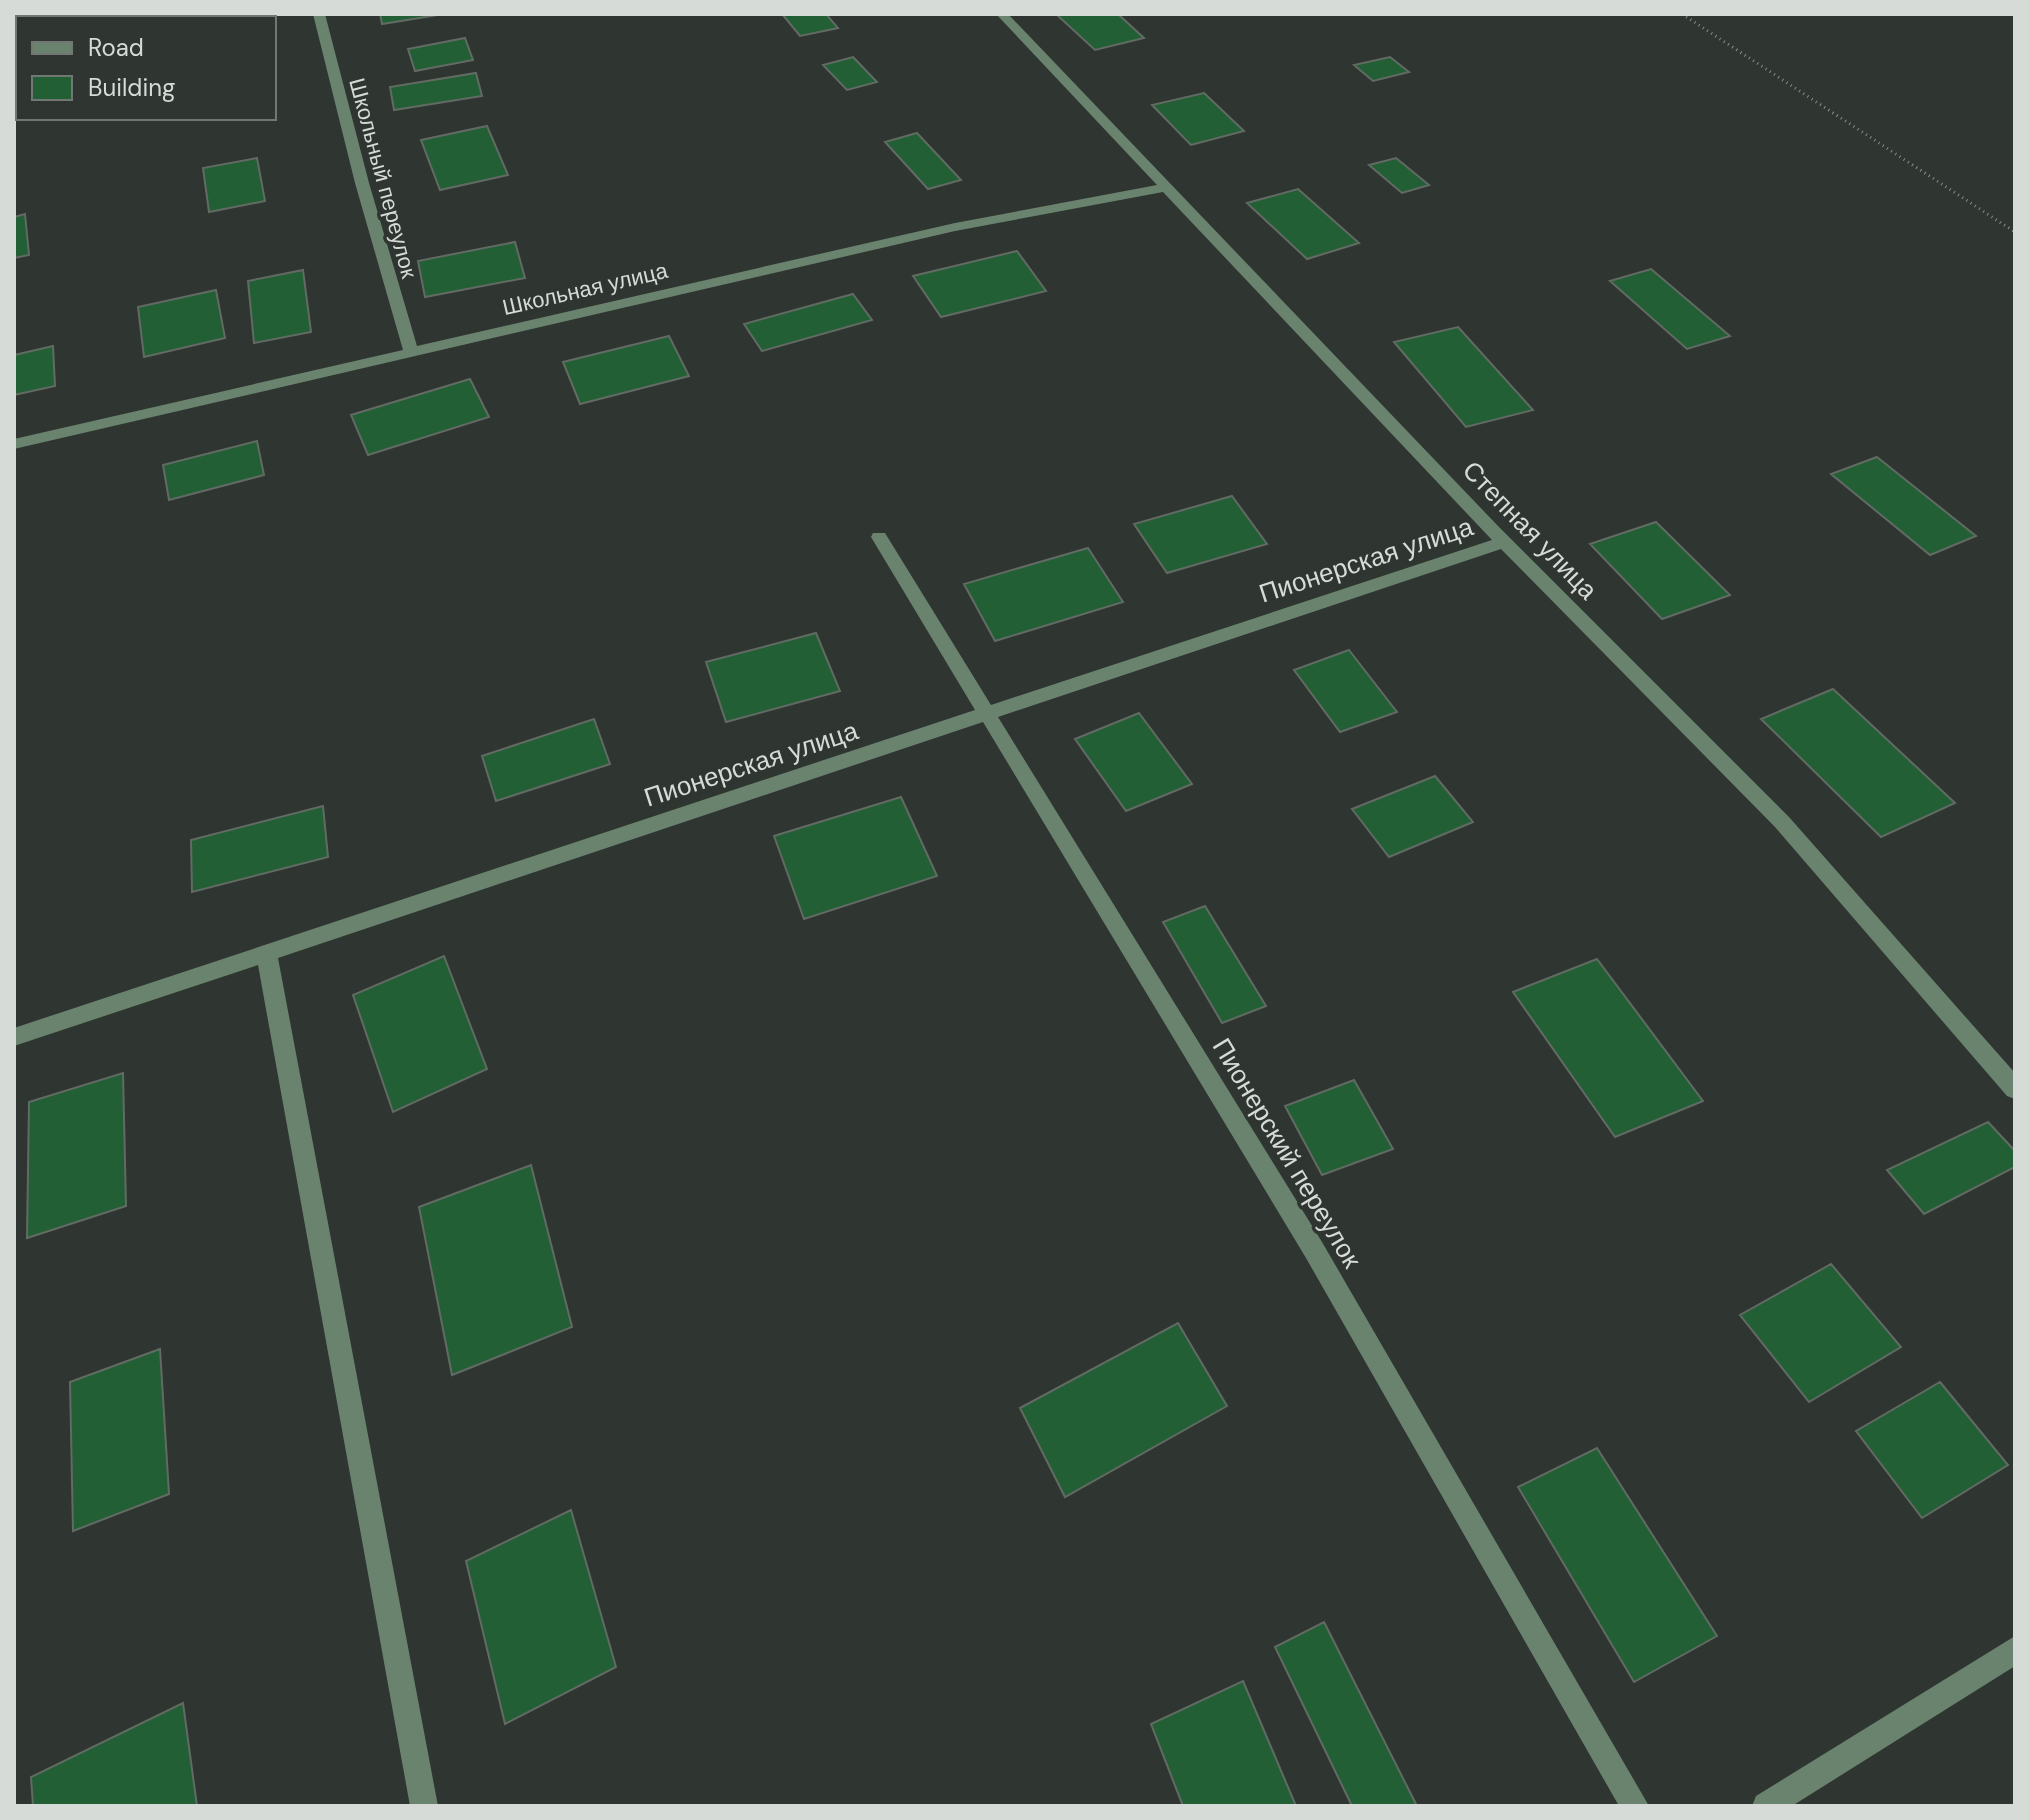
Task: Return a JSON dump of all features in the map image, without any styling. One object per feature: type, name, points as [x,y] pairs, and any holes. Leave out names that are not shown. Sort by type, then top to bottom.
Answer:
[{"type":"street","name":"Школьный переулок","points":[[319,14],[362,183],[411,351]]},
{"type":"street","name":"Степная улица","points":[[1002,14],[1504,542],[1782,822],[2015,1089]]},
{"type":"street","name":"Школьная улица","points":[[14,444],[955,227],[1167,187]]},
{"type":"street","name":"Пионерский переулок","points":[[879,537],[1314,1250],[1635,1806]]},
{"type":"street","name":"Пионерская улица","points":[[14,1037],[1504,542]]},
{"type":"street","points":[[266,951],[424,1806]]},
{"type":"street","points":[[1766,1806],[2015,1650]]},
{"type":"path","points":[[1682,14],[2015,232]]},
{"type":"building","points":[[168,14],[229,14],[229,16]]},
{"type":"building","points":[[380,14],[444,14],[382,24]]},
{"type":"building","points":[[782,14],[826,14],[838,28],[800,36]]},
{"type":"building","points":[[1056,14],[1118,14],[1144,38],[1095,50]]},
{"type":"building","points":[[465,38],[473,60],[415,71],[408,49]]},
{"type":"building","points":[[853,57],[877,82],[847,90],[823,65]]},
{"type":"building","points":[[1390,57],[1409,72],[1373,81],[1354,65]]},
{"type":"building","points":[[476,73],[482,96],[394,110],[390,87]]},
{"type":"building","points":[[1204,93],[1244,131],[1191,145],[1152,105]]},
{"type":"building","points":[[487,126],[508,175],[440,190],[421,140]]},
{"type":"building","points":[[917,133],[961,180],[928,189],[885,142]]},
{"type":"building","points":[[257,158],[265,201],[209,212],[203,168]]},
{"type":"building","points":[[1396,158],[1429,185],[1402,193],[1369,165]]},
{"type":"building","points":[[1298,189],[1359,243],[1307,259],[1247,203]]},
{"type":"building","points":[[25,214],[29,255],[14,258],[14,217]]},
{"type":"building","points":[[515,242],[525,278],[425,297],[418,261]]},
{"type":"building","points":[[1017,251],[1046,291],[941,317],[913,276]]},
{"type":"building","points":[[1651,269],[1730,336],[1687,349],[1610,281]]},
{"type":"building","points":[[303,270],[311,332],[254,343],[248,281]]},
{"type":"building","points":[[216,290],[225,338],[144,357],[138,307]]},
{"type":"building","points":[[853,294],[872,320],[762,351],[744,324]]},
{"type":"building","points":[[1458,327],[1533,410],[1466,427],[1394,342]]},
{"type":"building","points":[[669,336],[689,376],[580,404],[563,362]]},
{"type":"building","points":[[53,346],[55,386],[14,395],[14,355]]},
{"type":"building","points":[[470,379],[489,417],[368,455],[351,415]]},
{"type":"building","points":[[257,441],[264,475],[169,500],[163,465]]},
{"type":"building","points":[[1877,457],[1976,536],[1930,555],[1831,474]]},
{"type":"building","points":[[1232,496],[1267,544],[1167,573],[1134,524]]},
{"type":"building","points":[[1656,522],[1730,595],[1662,619],[1590,544]]},
{"type":"building","points":[[1088,548],[1123,602],[995,641],[964,584]]},
{"type":"building","points":[[816,633],[840,691],[726,722],[706,662]]},
{"type":"building","points":[[1349,650],[1397,712],[1340,732],[1294,670]]},
{"type":"building","points":[[1833,689],[1955,803],[1881,837],[1761,719]]},
{"type":"building","points":[[1139,713],[1192,784],[1126,811],[1075,739]]},
{"type":"building","points":[[594,719],[610,764],[496,801],[482,756]]},
{"type":"building","points":[[1435,776],[1473,822],[1389,857],[1352,809]]},
{"type":"building","points":[[901,797],[937,876],[804,919],[774,836]]},
{"type":"building","points":[[323,806],[328,857],[192,892],[191,840]]},
{"type":"building","points":[[1205,906],[1266,1006],[1222,1023],[1163,922]]},
{"type":"building","points":[[444,956],[487,1069],[393,1112],[353,995]]},
{"type":"building","points":[[1597,959],[1703,1101],[1615,1137],[1513,992]]},
{"type":"building","points":[[123,1073],[126,1206],[27,1238],[29,1102]]},
{"type":"building","points":[[1354,1080],[1393,1149],[1322,1175],[1285,1106]]},
{"type":"building","points":[[1988,1122],[2015,1151],[2015,1167],[1924,1214],[1887,1170]]},
{"type":"building","points":[[531,1165],[572,1327],[452,1375],[419,1207]]},
{"type":"building","points":[[1831,1264],[1901,1347],[1809,1402],[1740,1315]]},
{"type":"building","points":[[1178,1323],[1227,1406],[1065,1497],[1020,1408]]},
{"type":"building","points":[[160,1349],[169,1494],[73,1531],[70,1382]]},
{"type":"building","points":[[1940,1382],[2008,1465],[1922,1518],[1856,1431]]},
{"type":"building","points":[[1597,1448],[1717,1636],[1634,1682],[1518,1487]]},
{"type":"building","points":[[571,1510],[616,1667],[505,1724],[466,1561]]},
{"type":"building","points":[[1324,1622],[1417,1806],[1352,1806],[1275,1647]]},
{"type":"building","points":[[1243,1681],[1296,1806],[1183,1806],[1151,1724]]},
{"type":"building","points":[[183,1703],[197,1806],[33,1806],[31,1777]]}]
